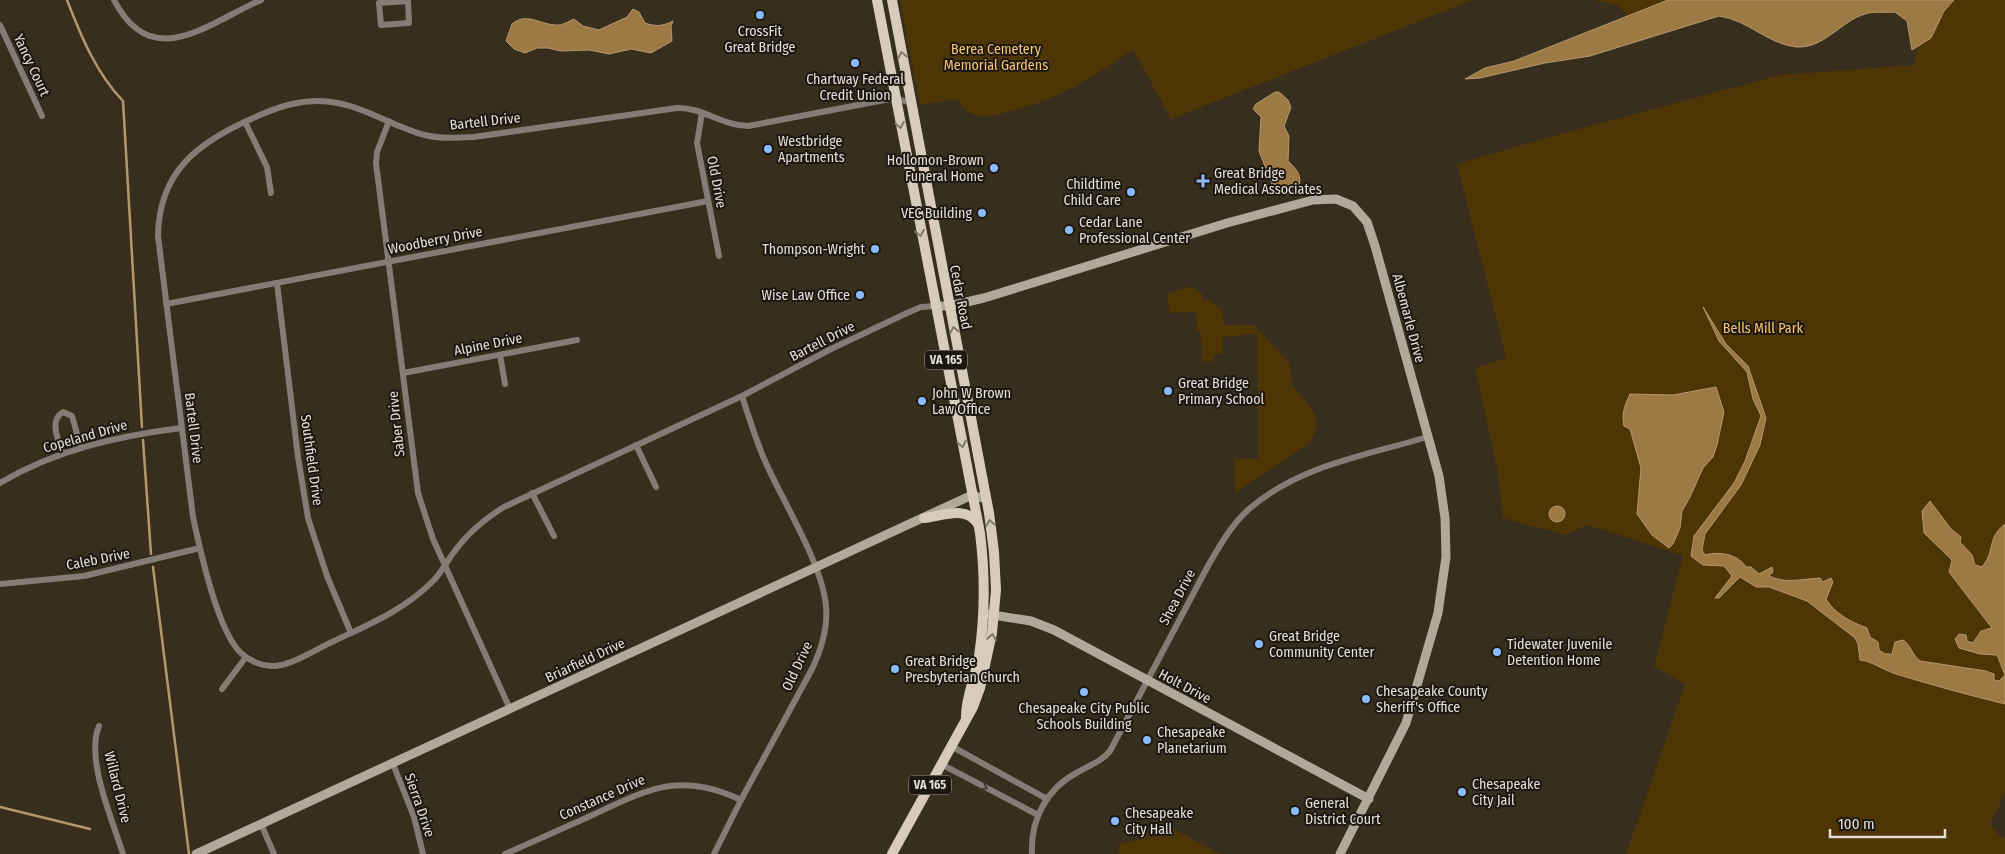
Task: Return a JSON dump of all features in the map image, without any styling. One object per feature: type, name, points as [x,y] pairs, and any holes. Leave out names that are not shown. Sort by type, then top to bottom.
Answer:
[{"type":"main road","name":"Cedar Road","points":[[877,0],[978,524],[983,571],[982,613],[979,656],[966,705],[966,716]]},
{"type":"main road","name":"Cedar Road","points":[[890,0],[986,498],[994,552],[994,614],[983,675],[972,707],[892,854]]},
{"type":"main road","points":[[924,518],[964,513],[974,517],[978,524]]},
{"type":"street","points":[[114,0],[130,25],[145,35],[163,40],[182,38],[261,0]]},
{"type":"street","points":[[394,1],[408,1],[409,23],[381,25],[379,3],[394,1]]},
{"type":"street","name":"Yancy Court","points":[[0,25],[42,116]]},
{"type":"street","name":"Bartell Drive","points":[[911,103],[895,98],[748,126],[734,125],[702,113],[677,108],[460,138],[420,134],[348,105],[317,101],[282,105],[202,145],[189,156],[168,187],[160,214],[158,236],[190,498],[200,548],[213,596],[237,649],[246,657],[264,665],[282,664],[384,618],[411,600],[435,580],[459,546],[484,521],[504,507],[742,396],[831,349],[907,313],[921,307],[935,306]]},
{"type":"street","name":"Old Drive","points":[[702,113],[697,143],[719,256]]},
{"type":"street","name":"Saber Drive","points":[[389,121],[376,158],[387,262],[418,493],[426,522],[510,709]]},
{"type":"street","points":[[245,122],[267,167],[271,193]]},
{"type":"street","name":"Albemarle Drive","points":[[935,306],[949,306],[1030,285],[1227,223],[1313,200],[1344,201],[1358,211],[1370,229],[1439,476],[1445,518],[1446,557],[1443,590],[1418,686],[1406,723],[1340,854]]},
{"type":"street","name":"Woodberry Drive","points":[[166,304],[708,201]]},
{"type":"street","name":"Southfield Drive","points":[[277,283],[298,457],[308,518],[327,576],[351,633]]},
{"type":"street","name":"Alpine Drive","points":[[403,373],[577,340]]},
{"type":"street","points":[[500,355],[505,384]]},
{"type":"street","name":"Old Drive","points":[[714,854],[740,800],[820,651],[827,621],[826,605],[816,569],[764,460],[742,396]]},
{"type":"street","points":[[63,454],[55,425],[57,416],[63,412],[72,416],[81,448]]},
{"type":"street","name":"Copeland Drive","points":[[0,483],[36,464],[81,448],[142,434],[181,428]]},
{"type":"street","name":"Shea Drive","points":[[1032,854],[1034,829],[1047,799],[1062,782],[1106,756],[1208,564],[1224,539],[1248,510],[1294,478],[1335,462],[1427,437]]},
{"type":"street","points":[[636,445],[656,488]]},
{"type":"street","points":[[532,493],[554,536]]},
{"type":"street","points":[[972,496],[986,498]]},
{"type":"street","name":"Briarfield Drive","points":[[196,854],[972,496]]},
{"type":"street","name":"Caleb Drive","points":[[0,584],[84,576],[200,548]]},
{"type":"street","name":"Holt Drive","points":[[982,613],[1031,622],[1054,630],[1369,799]]},
{"type":"street","points":[[222,689],[246,657]]},
{"type":"street","name":"Willard Drive","points":[[99,726],[96,743],[99,774],[124,854]]},
{"type":"street","points":[[951,746],[1047,799]]},
{"type":"street","name":"Sierra Drive","points":[[393,764],[414,817],[423,854]]},
{"type":"street","points":[[941,764],[1038,816]]},
{"type":"street","name":"Constance Drive","points":[[505,854],[654,787],[677,785],[703,787],[740,800]]},
{"type":"street","points":[[261,824],[274,854]]},
{"type":"green space","name":"Berea Cemetery Memorial Gardens","points":[[900,0],[1473,0],[1171,119],[1133,49],[1104,70],[1058,95],[999,114],[986,117],[973,115],[957,99],[920,105]]},
{"type":"green space","points":[[1594,0],[1668,0],[1628,17],[1621,8],[1614,4]]},
{"type":"green space","name":"Bells Mill Park","points":[[1928,0],[2005,0],[2005,532],[1994,578],[1948,551],[1981,603],[2005,656],[2005,793],[1991,823],[2000,836],[2005,838],[2005,854],[1626,854],[1685,684],[1654,667],[1683,555],[1587,525],[1566,535],[1503,518],[1497,469],[1475,368],[1506,358],[1457,164],[1780,75],[1914,65]]},
{"type":"green space","points":[[1189,287],[1195,288],[1202,294],[1202,300],[1210,300],[1223,312],[1224,325],[1257,325],[1257,332],[1261,332],[1289,363],[1293,386],[1314,412],[1317,426],[1310,443],[1235,493],[1234,459],[1258,459],[1257,334],[1223,337],[1223,353],[1213,354],[1213,362],[1202,361],[1201,333],[1197,332],[1196,312],[1170,313],[1167,294]]},
{"type":"green space","points":[[1157,820],[1220,854],[1119,854],[1119,844],[1141,838],[1149,832]]},
{"type":"shaded area","points":[[1668,0],[1954,0],[1944,11],[1931,38],[1912,50],[1907,21],[1895,12],[1865,14],[1848,22],[1815,44],[1796,47],[1776,41],[1739,22],[1719,16],[1590,56],[1545,63],[1480,78],[1465,79],[1485,68],[1514,61]]},
{"type":"shaded area","points":[[633,9],[639,12],[645,23],[659,25],[673,21],[671,26],[672,41],[651,53],[631,49],[609,54],[589,50],[561,51],[548,48],[537,48],[525,53],[514,49],[506,41],[512,24],[523,19],[558,25],[574,19],[583,26],[599,30],[627,17]]},
{"type":"shaded area","points":[[1275,92],[1279,92],[1288,100],[1291,107],[1284,126],[1289,136],[1288,161],[1296,170],[1300,180],[1298,190],[1287,195],[1275,192],[1259,151],[1261,117],[1253,109],[1256,104]]},
{"type":"shaded area","points":[[1703,307],[1726,344],[1748,366],[1766,418],[1760,445],[1741,485],[1705,534],[1702,550],[1705,555],[1716,553],[1733,556],[1746,567],[1751,567],[1759,574],[1772,567],[1773,572],[1769,576],[1781,580],[1820,578],[1823,582],[1831,578],[1833,582],[1826,599],[1844,617],[1867,628],[1870,637],[1878,642],[1879,650],[1885,654],[1892,654],[1895,642],[1903,640],[1920,661],[1986,671],[1994,674],[1994,680],[1999,681],[2005,675],[2005,704],[1896,674],[1860,660],[1858,644],[1855,638],[1807,601],[1769,587],[1756,587],[1740,577],[1719,598],[1715,598],[1732,576],[1724,566],[1703,565],[1691,556],[1694,536],[1734,483],[1745,461],[1761,416],[1753,399],[1747,372],[1719,341]]},
{"type":"shaded area","points":[[1716,387],[1724,412],[1717,445],[1713,457],[1703,468],[1682,511],[1680,528],[1673,544],[1669,548],[1652,535],[1637,514],[1641,468],[1630,429],[1624,426],[1623,414],[1625,406],[1630,394],[1673,395]]},
{"type":"shaded area","points":[[1930,501],[1951,529],[1961,537],[1960,542],[1972,555],[1975,565],[1982,567],[1989,555],[1995,535],[2005,524],[2005,675],[1997,655],[1980,654],[1959,648],[1955,639],[1959,634],[1966,635],[1967,641],[1973,643],[1981,631],[1992,628],[1949,572],[1952,560],[1924,533],[1922,511]]},
{"type":"shaded area","points":[[1554,506],[1560,506],[1565,511],[1563,520],[1554,522],[1549,517],[1549,511]]},
{"type":"waterway","points":[[67,0],[97,66],[123,101],[142,427]]},
{"type":"waterway","points":[[143,440],[151,554]]},
{"type":"waterway","points":[[153,567],[189,854]]},
{"type":"waterway","points":[[0,807],[90,829]]},
{"type":"place","name":"CrossFit Great Bridge","points":[[760,15]]},
{"type":"place","name":"Chartway Federal Credit Union","points":[[855,63]]},
{"type":"place","name":"Westbridge Apartments","points":[[768,149]]},
{"type":"place","name":"Hollomon-Brown Funeral Home","points":[[994,168]]},
{"type":"place","name":"Great Bridge Medical Associates","points":[[1203,181]]},
{"type":"place","name":"Childtime Child Care","points":[[1131,192]]},
{"type":"place","name":"VEC Building","points":[[982,213]]},
{"type":"place","name":"Cedar Lane Professional Center","points":[[1069,230]]},
{"type":"place","name":"Thompson-Wright","points":[[875,249]]},
{"type":"place","name":"Wise Law Office","points":[[860,295]]},
{"type":"place","name":"Great Bridge Primary School","points":[[1168,391]]},
{"type":"place","name":"John W Brown Law Office","points":[[922,401]]},
{"type":"place","name":"Great Bridge Community Center","points":[[1259,644]]},
{"type":"place","name":"Tidewater Juvenile Detention Home","points":[[1497,652]]},
{"type":"place","name":"Great Bridge Presbyterian Church","points":[[895,669]]},
{"type":"place","name":"Chesapeake City Public Schools Building","points":[[1084,692]]},
{"type":"place","name":"Chesapeake County Sheriff's Office","points":[[1366,699]]},
{"type":"place","name":"Chesapeake Planetarium","points":[[1147,740]]},
{"type":"place","name":"Chesapeake City Jail","points":[[1462,792]]},
{"type":"place","name":"General District Court","points":[[1295,811]]},
{"type":"place","name":"Chesapeake City Hall","points":[[1115,821]]}]
